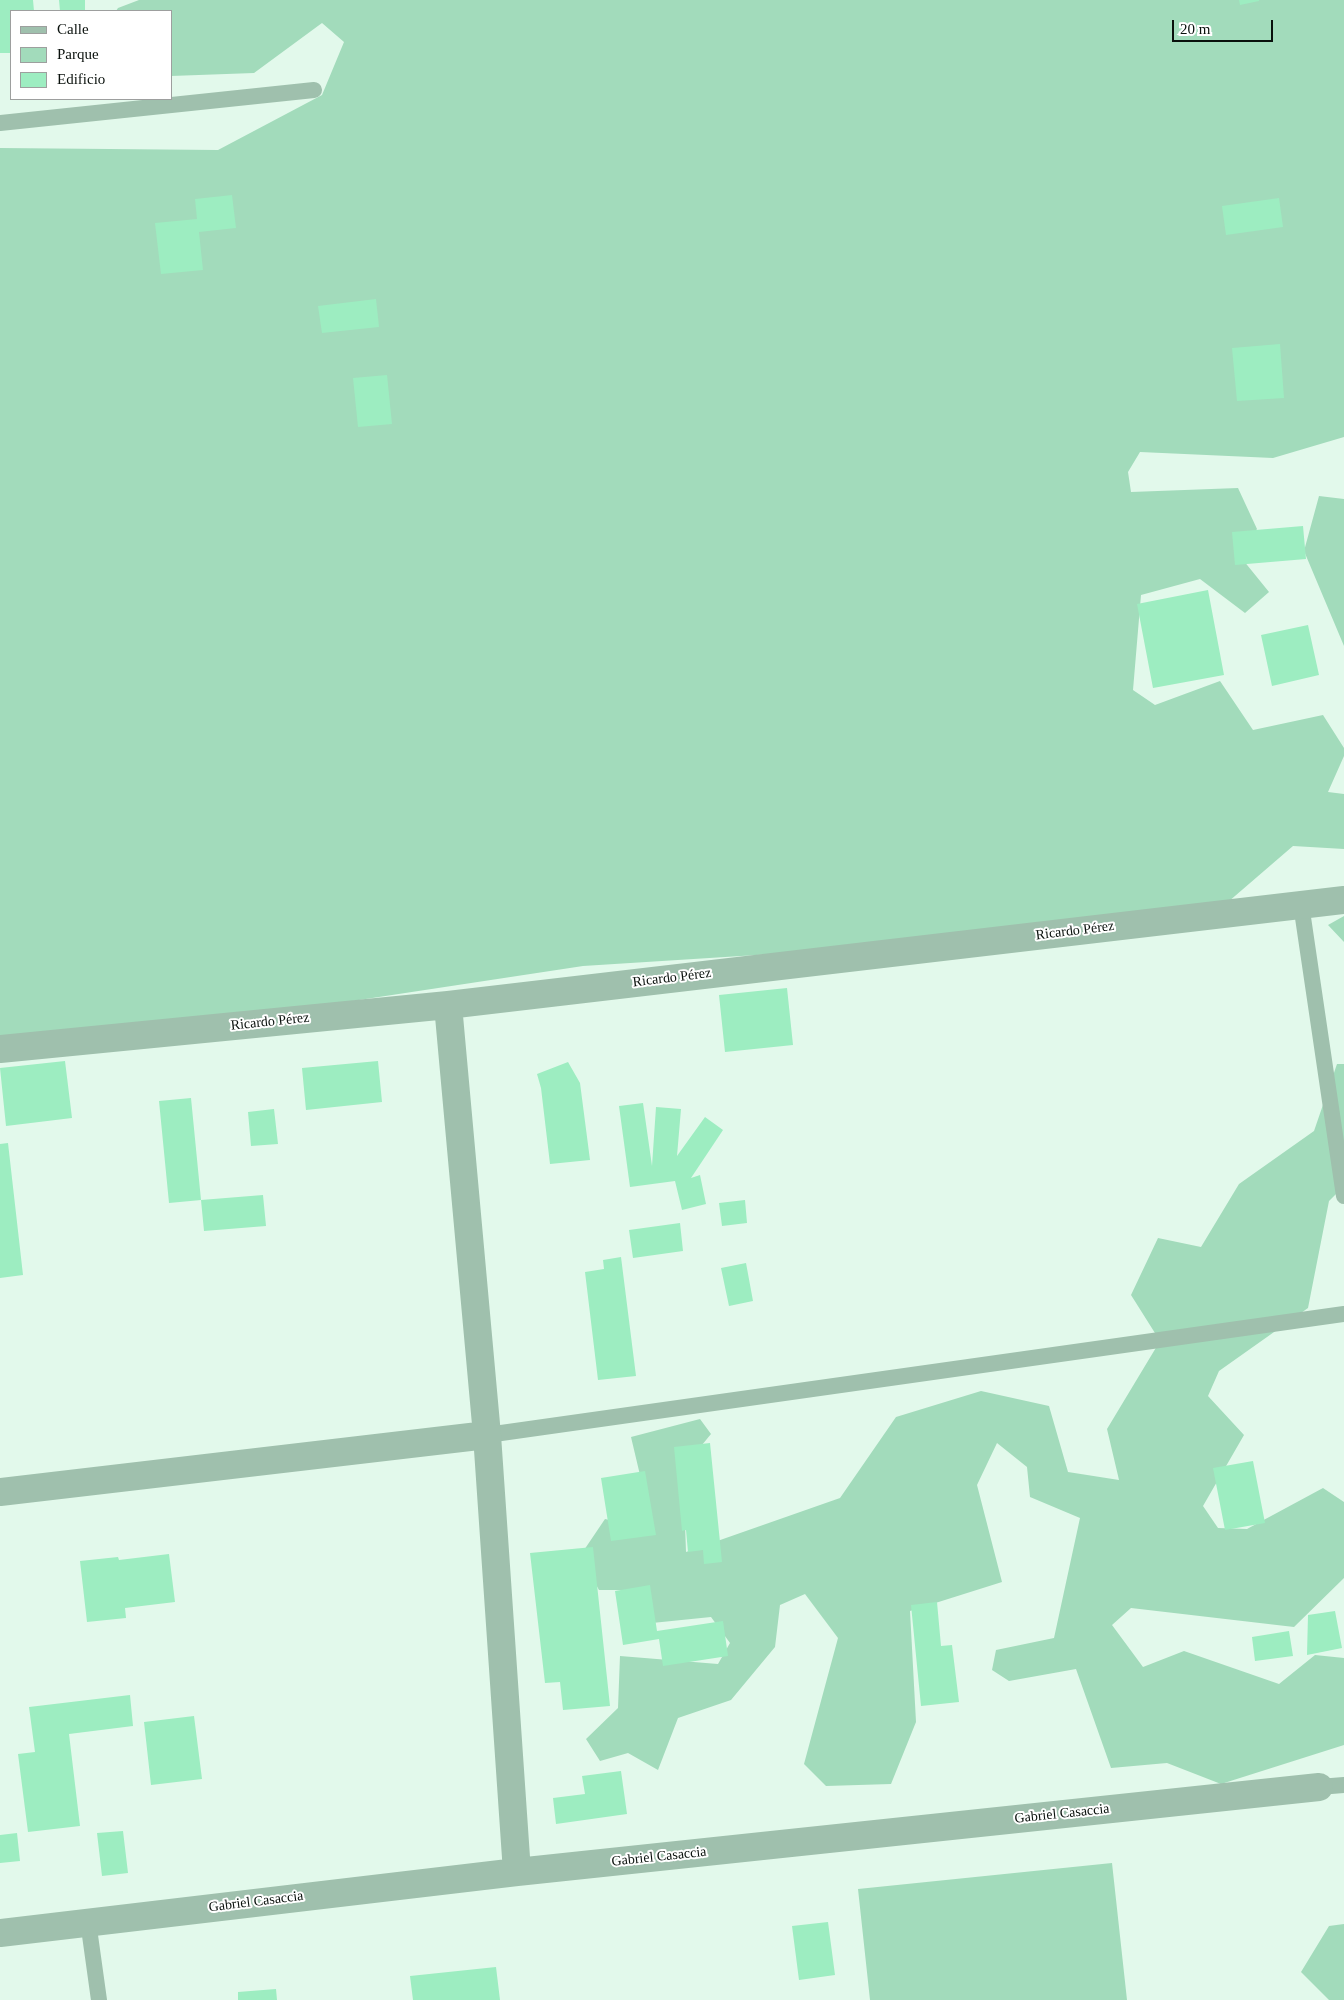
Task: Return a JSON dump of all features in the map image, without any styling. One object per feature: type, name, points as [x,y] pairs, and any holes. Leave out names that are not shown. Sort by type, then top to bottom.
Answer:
[{"type":"street","name":"Ricardo Pérez","points":[[0,1049],[448,1005],[1344,900]]},
{"type":"street","points":[[448,1005],[488,1435],[516,1872]]},
{"type":"street","points":[[0,1492],[488,1435]]},
{"type":"street","name":"Gabriel Casaccia","points":[[0,1933],[88,1921],[516,1872],[1331,1786]]},
{"type":"lane","points":[[0,123],[314,90]]},
{"type":"lane","points":[[1301,904],[1344,1196]]},
{"type":"lane","points":[[488,1435],[1344,1314]]},
{"type":"lane","points":[[88,1921],[99,2000]]},
{"type":"green space","points":[[139,0],[1344,0],[1344,437],[1273,458],[1140,452],[1128,472],[1131,492],[1238,488],[1257,529],[1239,555],[1269,592],[1245,613],[1200,579],[1141,595],[1133,690],[1155,705],[1220,681],[1253,730],[1323,715],[1344,748],[1344,756],[1328,792],[1344,794],[1344,849],[1293,846],[1199,927],[583,966],[122,1036],[0,1047],[0,148],[218,150],[322,95],[344,42],[322,23],[254,73],[172,76],[172,10],[117,10]]},
{"type":"green space","points":[[1319,496],[1344,499],[1344,646],[1304,551]]},
{"type":"green space","points":[[1344,916],[1344,942],[1328,925]]},
{"type":"green space","points":[[1337,1064],[1344,1064],[1344,1186],[1329,1201],[1308,1308],[1219,1371],[1208,1396],[1244,1435],[1203,1506],[1218,1528],[1247,1529],[1323,1488],[1344,1502],[1344,1578],[1294,1627],[1131,1608],[1112,1625],[1143,1667],[1184,1651],[1279,1684],[1315,1655],[1344,1658],[1344,1745],[1221,1784],[1167,1763],[1111,1768],[1076,1669],[1009,1681],[992,1670],[996,1650],[1054,1638],[1080,1518],[1030,1497],[1027,1467],[997,1443],[977,1485],[1002,1582],[910,1611],[916,1722],[891,1784],[826,1786],[804,1764],[838,1638],[805,1594],[780,1605],[775,1647],[731,1700],[678,1718],[658,1770],[628,1753],[600,1761],[586,1739],[618,1708],[620,1656],[718,1664],[730,1643],[711,1617],[652,1623],[635,1590],[599,1590],[580,1556],[605,1519],[653,1530],[631,1437],[700,1419],[711,1434],[683,1468],[686,1552],[840,1498],[896,1417],[981,1391],[1049,1406],[1068,1472],[1119,1480],[1107,1429],[1160,1341],[1131,1295],[1158,1238],[1201,1247],[1239,1184],[1314,1131]]},
{"type":"green space","points":[[1112,1863],[1127,2000],[870,2000],[858,1889]]},
{"type":"green space","points":[[1344,1924],[1344,2000],[1329,2000],[1301,1972],[1329,1926]]},
{"type":"building","points":[[0,0],[33,0],[34,10],[10,10],[10,53],[0,53]]},
{"type":"building","points":[[59,0],[85,0],[85,10],[60,10]]},
{"type":"building","points":[[1239,0],[1259,0],[1259,1],[1240,5]]},
{"type":"building","points":[[232,195],[236,228],[199,232],[203,270],[161,274],[155,223],[197,219],[195,199]]},
{"type":"building","points":[[1279,198],[1283,227],[1226,235],[1222,206]]},
{"type":"building","points":[[376,299],[379,327],[322,333],[318,306]]},
{"type":"building","points":[[1280,344],[1284,398],[1237,401],[1232,348]]},
{"type":"building","points":[[387,375],[392,424],[358,427],[353,378]]},
{"type":"building","points":[[1303,526],[1306,559],[1235,565],[1232,532]]},
{"type":"building","points":[[1208,590],[1224,675],[1153,688],[1137,604]]},
{"type":"building","points":[[1308,625],[1319,675],[1272,686],[1261,635]]},
{"type":"building","points":[[787,988],[793,1045],[725,1052],[719,995]]},
{"type":"building","points":[[65,1061],[72,1118],[6,1126],[0,1068]]},
{"type":"building","points":[[378,1061],[382,1102],[306,1110],[302,1068]]},
{"type":"building","points":[[568,1062],[580,1083],[590,1160],[550,1164],[541,1088],[537,1074]]},
{"type":"building","points":[[191,1098],[201,1200],[169,1203],[159,1101]]},
{"type":"building","points":[[643,1103],[652,1166],[656,1107],[681,1109],[677,1156],[705,1117],[723,1130],[691,1178],[700,1175],[706,1204],[682,1210],[675,1181],[630,1187],[619,1106]]},
{"type":"building","points":[[274,1109],[278,1144],[251,1146],[248,1112]]},
{"type":"building","points":[[8,1143],[23,1275],[0,1278],[0,1144]]},
{"type":"building","points":[[263,1195],[266,1226],[204,1231],[201,1200]]},
{"type":"building","points":[[745,1200],[747,1223],[722,1226],[719,1203]]},
{"type":"building","points":[[680,1223],[683,1251],[633,1258],[629,1230]]},
{"type":"building","points":[[621,1257],[636,1376],[598,1380],[585,1272],[604,1269],[603,1260]]},
{"type":"building","points":[[746,1263],[753,1301],[729,1306],[721,1268]]},
{"type":"building","points":[[710,1443],[722,1562],[704,1564],[703,1550],[688,1552],[686,1530],[682,1531],[674,1447]]},
{"type":"building","points":[[1253,1461],[1265,1523],[1225,1530],[1213,1468]]},
{"type":"building","points":[[645,1471],[656,1535],[611,1541],[601,1478]]},
{"type":"building","points":[[593,1547],[610,1706],[563,1710],[560,1682],[545,1683],[530,1553]]},
{"type":"building","points":[[169,1554],[175,1602],[125,1608],[126,1618],[87,1622],[80,1561],[118,1557],[119,1560]]},
{"type":"building","points":[[650,1585],[657,1631],[723,1621],[728,1656],[663,1666],[659,1639],[623,1645],[615,1591]]},
{"type":"building","points":[[937,1602],[941,1646],[952,1645],[959,1702],[921,1706],[911,1605]]},
{"type":"building","points":[[1335,1611],[1342,1648],[1307,1655],[1308,1615]]},
{"type":"building","points":[[1289,1631],[1293,1656],[1255,1661],[1252,1637]]},
{"type":"building","points":[[130,1695],[133,1726],[69,1734],[80,1826],[28,1832],[18,1754],[35,1752],[29,1707]]},
{"type":"building","points":[[194,1716],[202,1779],[151,1785],[144,1722]]},
{"type":"building","points":[[621,1771],[627,1814],[556,1824],[553,1798],[585,1794],[582,1776]]},
{"type":"building","points":[[123,1831],[128,1873],[102,1876],[97,1833]]},
{"type":"building","points":[[17,1833],[20,1861],[0,1863],[0,1835]]},
{"type":"building","points":[[828,1922],[835,1975],[799,1980],[792,1926]]},
{"type":"building","points":[[496,1967],[500,2000],[413,2000],[410,1976]]},
{"type":"building","points":[[276,1989],[277,2000],[238,2000],[238,1992]]}]
